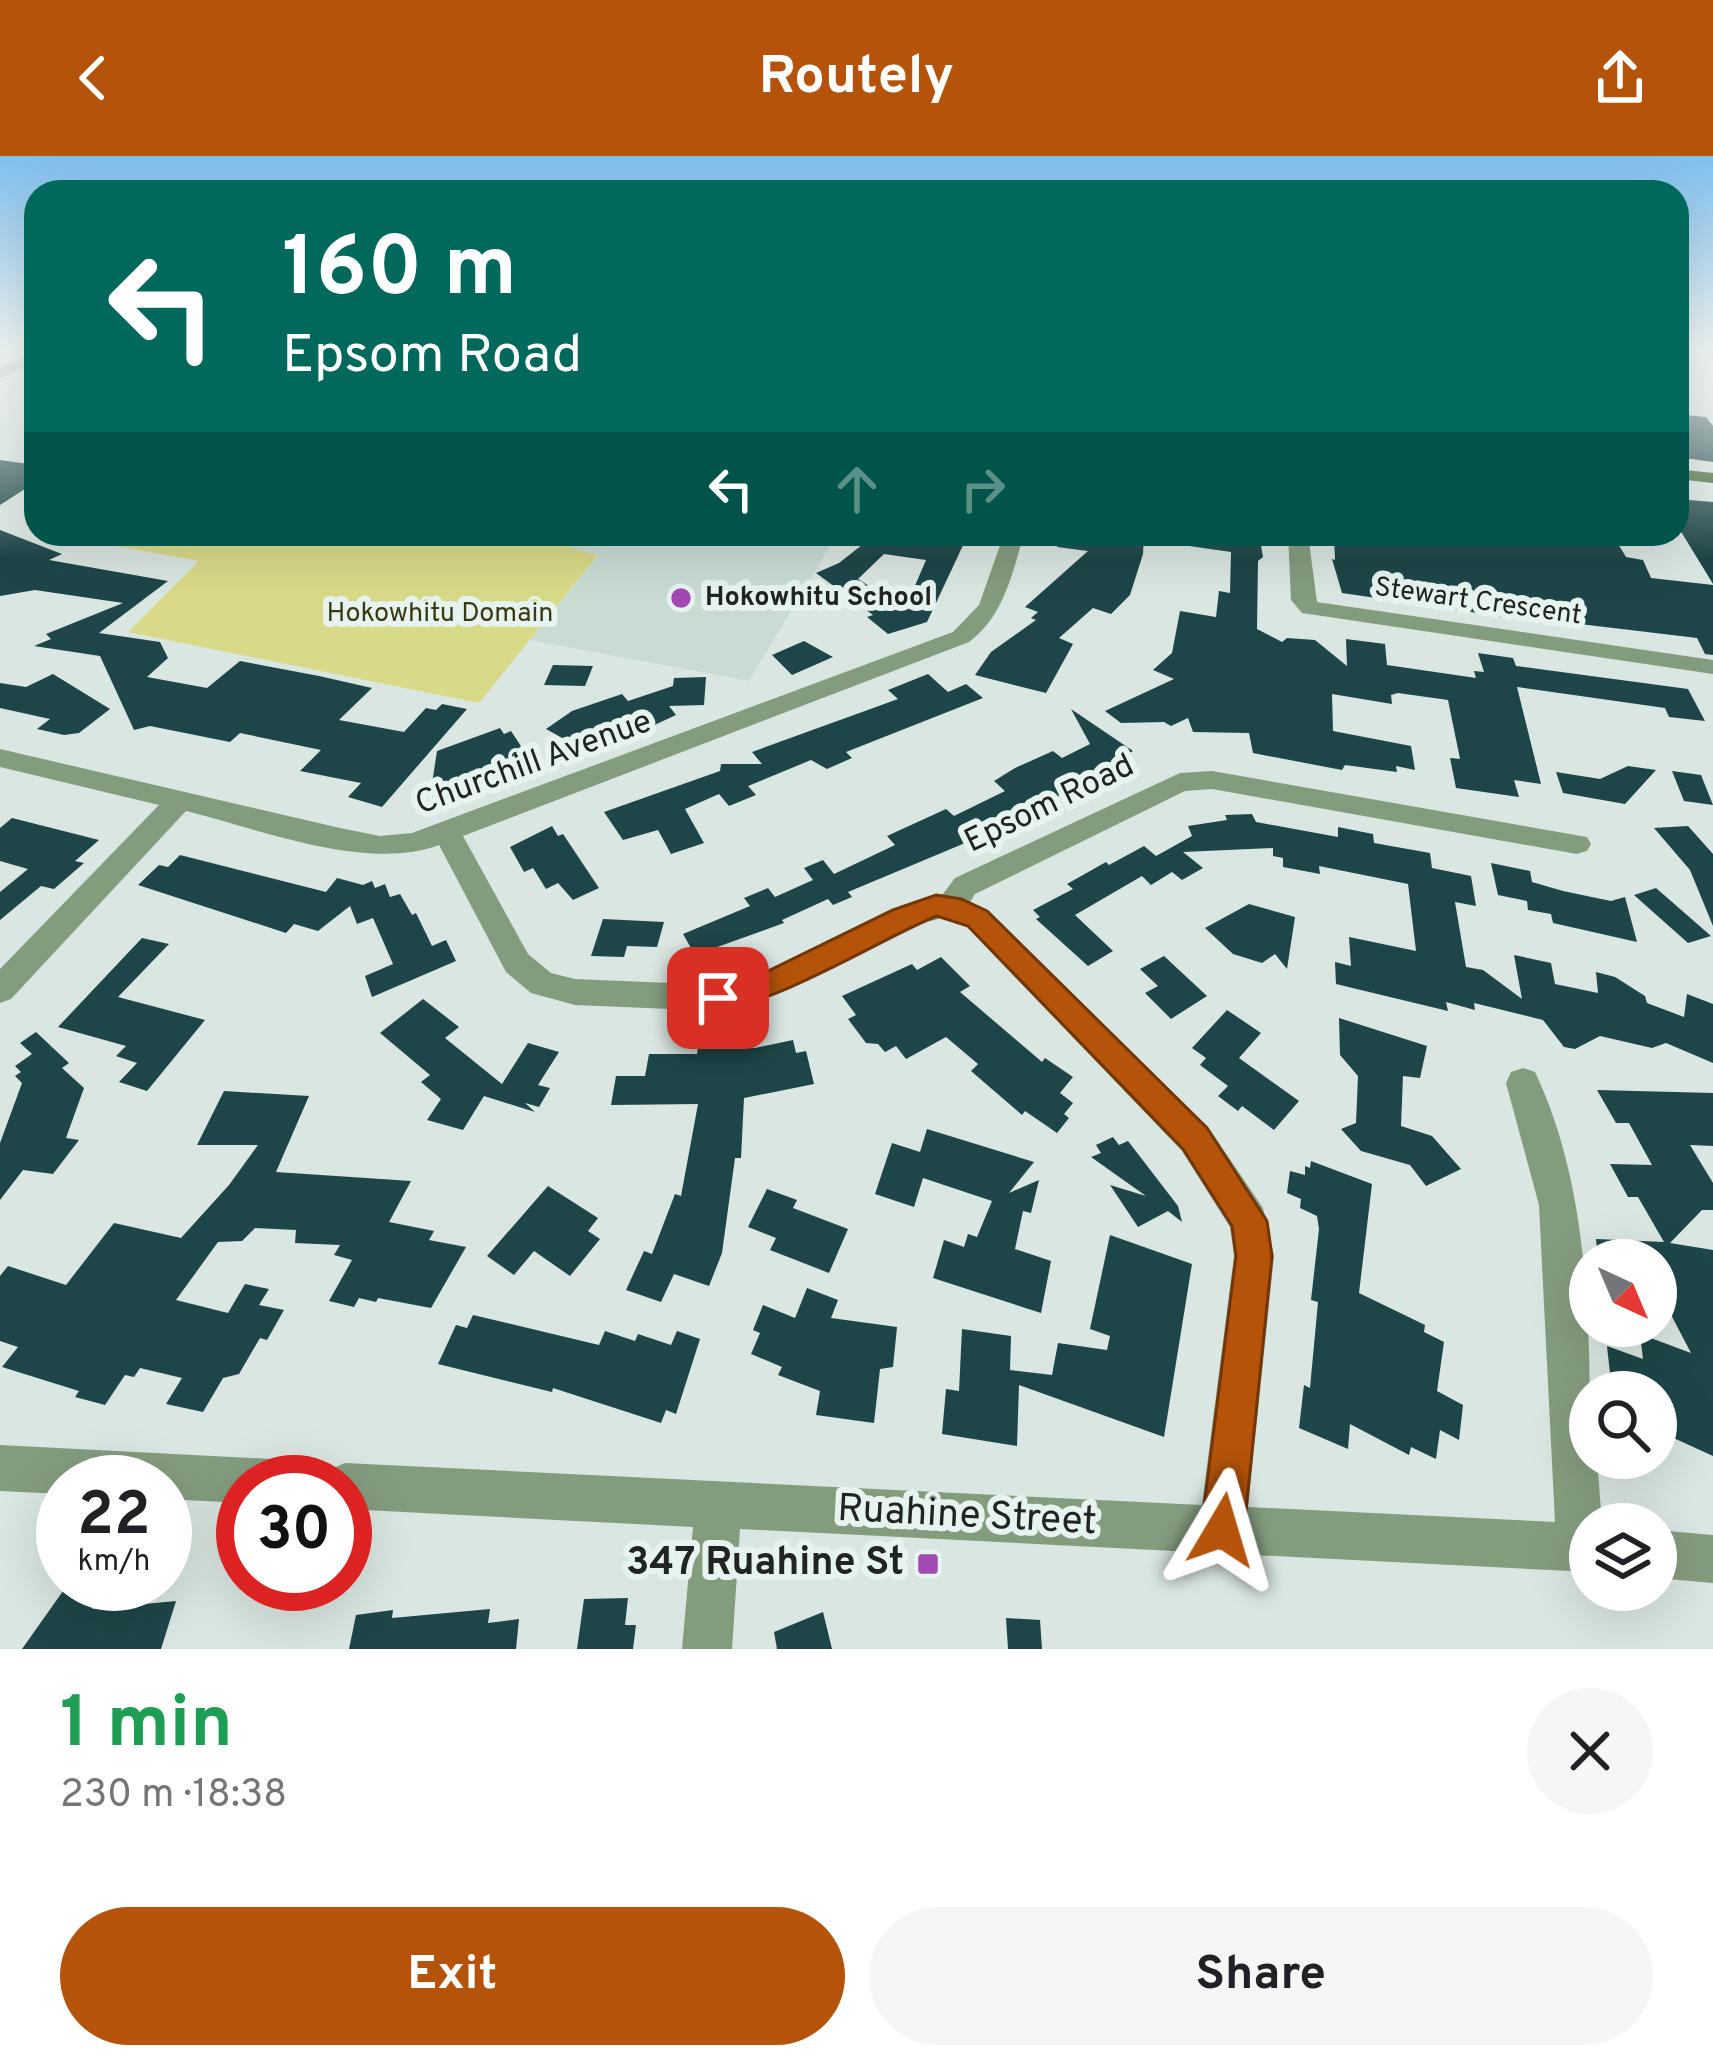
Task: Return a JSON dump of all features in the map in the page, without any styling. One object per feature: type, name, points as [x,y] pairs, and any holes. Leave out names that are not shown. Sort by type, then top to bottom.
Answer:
[{"type":"street","name":"Churchill Avenue","points":[[0,758],[380,846],[415,843],[961,637],[974,630],[991,604],[1010,546]]},
{"type":"street","name":"Stewart Crescent","points":[[1299,546],[1302,600],[1310,608],[1713,667]]},
{"type":"street","name":"Epsom Road","points":[[447,833],[517,963],[542,984],[575,992],[718,998],[771,983],[903,917],[936,905],[951,906],[965,886],[1180,782],[1212,780],[1577,844]]},
{"type":"street","points":[[0,990],[181,799]]},
{"type":"street","points":[[951,906],[978,919],[1195,1138],[1249,1221],[1254,1256],[1222,1530]]},
{"type":"street","points":[[1523,1083],[1558,1205],[1581,1503]]},
{"type":"street","points":[[0,1468],[216,1479]]},
{"type":"street","name":"Ruahine Street","points":[[372,1487],[1569,1547]]},
{"type":"street","points":[[706,1649],[718,1504]]},
{"type":"street","points":[[1677,1555],[1713,1558]]},
{"type":"shaded area","name":"Hokowhitu School","points":[[830,546],[749,681],[530,640],[598,556],[567,547]]},
{"type":"green space","name":"Hokowhitu Domain","points":[[117,546],[569,546],[598,555],[479,703],[128,632],[199,561]]},
{"type":"building","points":[[1689,419],[1707,419],[1713,426],[1713,462],[1689,459]]},
{"type":"building","points":[[0,460],[24,463],[24,490],[0,505]]},
{"type":"building","points":[[1689,500],[1713,502],[1713,584],[1689,545]]},
{"type":"building","points":[[0,530],[24,539],[24,546],[62,554],[49,560],[168,581],[99,633],[160,642],[168,658],[147,677],[207,688],[240,661],[319,676],[372,688],[339,720],[404,732],[426,708],[436,710],[442,704],[467,709],[382,807],[348,797],[361,783],[300,771],[321,750],[240,733],[230,742],[150,726],[134,730],[100,656],[34,646],[51,639],[46,634],[123,603],[35,590],[0,596]]},
{"type":"building","points":[[861,546],[963,546],[927,622],[888,634],[867,617],[873,615],[816,573]],"holes":[[[884,554],[926,560],[905,609],[858,579]]]},
{"type":"building","points":[[1143,546],[1130,595],[1111,614],[1093,608],[1059,638],[1073,644],[1046,693],[975,675],[991,652],[1036,620],[1031,618],[1038,612],[1025,607],[1088,551],[1057,547]]},
{"type":"building","points":[[1189,546],[1261,546],[1257,629],[1282,642],[1287,638],[1315,640],[1347,666],[1346,639],[1385,644],[1387,665],[1476,678],[1474,671],[1484,672],[1478,653],[1513,658],[1516,666],[1688,689],[1705,721],[1669,717],[1665,708],[1517,687],[1541,784],[1514,780],[1519,797],[1456,788],[1450,758],[1460,759],[1448,700],[1398,693],[1391,695],[1392,704],[1332,694],[1333,731],[1411,746],[1415,770],[1396,766],[1397,772],[1345,765],[1342,770],[1253,753],[1249,733],[1193,732],[1188,718],[1171,726],[1121,723],[1105,711],[1174,679],[1153,670],[1172,653],[1180,611],[1216,617],[1219,591],[1230,593],[1231,552]]},
{"type":"building","points":[[1334,546],[1619,546],[1626,557],[1643,560],[1651,578],[1713,585],[1713,655],[1705,654],[1697,638],[1539,622],[1342,593]]},
{"type":"building","points":[[804,641],[833,657],[792,675],[772,655]]},
{"type":"building","points":[[553,665],[593,666],[585,686],[544,685]]},
{"type":"building","points":[[53,674],[110,709],[79,733],[64,735],[37,729],[50,719],[0,708],[0,683],[26,687]]},
{"type":"building","points":[[928,674],[948,692],[966,684],[983,698],[846,752],[852,758],[827,769],[811,760],[748,786],[756,795],[729,806],[719,794],[685,809],[704,843],[671,854],[658,830],[623,840],[604,812],[720,771],[721,764],[762,764],[752,752],[898,699],[888,690]]},
{"type":"building","points":[[706,677],[704,705],[669,706],[676,715],[635,734],[624,719],[600,736],[593,733],[575,745],[546,729],[572,711],[622,694],[628,701],[673,686],[674,678]]},
{"type":"building","points":[[1071,709],[1133,751],[1122,757],[1126,760],[989,833],[848,892],[852,897],[833,905],[828,899],[782,920],[784,923],[695,955],[683,934],[750,906],[744,898],[768,888],[775,897],[813,880],[804,868],[823,860],[834,874],[895,845],[887,836],[946,809],[954,816],[1005,791],[994,781],[1015,768],[1053,751],[1062,758],[1090,744]]},
{"type":"building","points":[[500,728],[504,734],[511,731],[534,766],[467,792],[430,797],[437,751]]},
{"type":"building","points":[[1628,766],[1656,770],[1625,804],[1563,793],[1556,772],[1600,779]]},
{"type":"building","points":[[1672,771],[1701,775],[1713,805],[1684,801]]},
{"type":"building","points":[[1252,814],[1256,822],[1338,837],[1338,827],[1373,834],[1374,843],[1430,853],[1432,868],[1471,876],[1476,906],[1455,902],[1466,967],[1483,970],[1522,999],[1514,955],[1551,963],[1555,984],[1598,993],[1596,972],[1615,977],[1645,996],[1647,1003],[1684,1017],[1687,994],[1713,1004],[1713,1063],[1666,1043],[1652,1048],[1600,1036],[1575,1049],[1564,1047],[1543,1020],[1474,1003],[1475,1010],[1446,1002],[1448,1011],[1336,984],[1335,962],[1351,966],[1349,937],[1416,951],[1408,884],[1319,866],[1320,874],[1283,867],[1283,858],[1273,856],[1273,848],[1183,852],[1203,868],[1182,880],[1172,872],[1151,885],[1142,876],[1075,915],[1113,951],[1088,966],[1036,919],[1040,917],[1033,910],[1073,889],[1067,884],[1106,862],[1109,865],[1144,846],[1156,856],[1192,836],[1188,826],[1227,820],[1225,815]]},
{"type":"building","points":[[12,818],[99,840],[75,861],[84,863],[54,889],[41,886],[0,920],[0,892],[28,869],[0,861],[0,828]]},
{"type":"building","points":[[552,826],[558,836],[563,834],[599,888],[573,900],[558,883],[546,889],[533,868],[524,872],[510,847]]},
{"type":"building","points":[[1688,826],[1713,854],[1713,926],[1690,870],[1654,828]]},
{"type":"building","points":[[180,855],[326,892],[337,878],[363,885],[372,881],[375,888],[385,884],[390,897],[400,894],[412,915],[416,913],[432,946],[446,940],[456,961],[372,997],[365,976],[393,964],[373,918],[357,924],[350,906],[318,931],[294,924],[286,933],[138,885],[159,865],[168,867]]},
{"type":"building","points":[[1491,863],[1530,871],[1532,882],[1563,891],[1611,901],[1625,897],[1637,942],[1553,923],[1551,914],[1528,910],[1527,901],[1498,895]]},
{"type":"building","points":[[1656,888],[1711,936],[1688,943],[1634,895]]},
{"type":"building","points":[[1249,904],[1295,917],[1287,969],[1275,954],[1262,963],[1233,954],[1205,928]]},
{"type":"building","points":[[603,919],[664,922],[657,947],[627,946],[624,957],[591,956]]},
{"type":"building","points":[[142,938],[169,944],[118,997],[205,1020],[147,1091],[119,1082],[137,1063],[116,1056],[126,1046],[58,1027]]},
{"type":"building","points":[[1164,956],[1207,996],[1171,1019],[1145,993],[1158,986],[1140,969]]},
{"type":"building","points":[[941,957],[970,986],[960,992],[1042,1062],[1045,1058],[1073,1077],[1060,1093],[1073,1103],[1057,1133],[1025,1111],[1022,1115],[971,1071],[978,1064],[946,1037],[906,1059],[896,1046],[885,1052],[878,1044],[866,1043],[848,1019],[856,1015],[842,996],[912,964],[917,970]]},
{"type":"building","points":[[423,999],[459,1027],[445,1038],[502,1084],[528,1043],[559,1052],[538,1085],[550,1088],[539,1107],[525,1103],[535,1112],[484,1096],[463,1130],[427,1120],[441,1099],[421,1082],[430,1075],[380,1033]]},
{"type":"building","points":[[1227,1010],[1261,1033],[1239,1058],[1299,1101],[1274,1130],[1242,1106],[1238,1111],[1218,1096],[1228,1086],[1200,1065],[1206,1058],[1192,1048]]},
{"type":"building","points":[[1339,1018],[1427,1046],[1420,1078],[1403,1076],[1401,1126],[1432,1136],[1461,1169],[1426,1186],[1410,1165],[1361,1151],[1341,1129],[1356,1123],[1358,1076],[1340,1055]]},
{"type":"building","points":[[36,1032],[69,1063],[62,1068],[84,1088],[66,1138],[79,1140],[53,1174],[23,1170],[0,1200],[0,1143],[22,1083],[15,1076],[21,1072],[15,1066],[32,1054],[20,1043]]},
{"type":"building","points":[[793,1040],[796,1053],[806,1051],[814,1084],[744,1098],[741,1158],[735,1158],[722,1253],[709,1286],[674,1274],[661,1302],[626,1290],[644,1251],[652,1254],[675,1194],[681,1196],[698,1104],[611,1105],[616,1076],[645,1076],[649,1054],[697,1054],[698,1047],[755,1048]]},
{"type":"building","points":[[1597,1090],[1713,1093],[1713,1146],[1690,1145],[1713,1183],[1713,1210],[1702,1210],[1674,1239],[1662,1239],[1638,1197],[1628,1197],[1610,1164],[1652,1165],[1629,1123],[1616,1123]]},
{"type":"building","points":[[224,1091],[309,1096],[276,1172],[411,1181],[389,1222],[434,1231],[429,1240],[466,1247],[431,1308],[378,1298],[376,1302],[359,1298],[354,1307],[329,1301],[352,1260],[334,1255],[340,1245],[295,1243],[296,1230],[255,1228],[242,1241],[218,1242],[176,1300],[228,1313],[245,1284],[269,1289],[259,1305],[284,1310],[239,1374],[223,1378],[203,1412],[166,1404],[182,1378],[140,1368],[134,1377],[125,1375],[105,1405],[75,1397],[79,1391],[2,1367],[18,1347],[0,1341],[0,1276],[8,1266],[66,1285],[114,1223],[181,1238],[229,1185],[258,1145],[197,1145]]},
{"type":"building","points":[[927,1129],[1034,1162],[1009,1193],[1039,1180],[1031,1213],[1023,1211],[1015,1249],[1051,1261],[1041,1313],[933,1278],[944,1240],[964,1247],[968,1234],[977,1237],[992,1201],[923,1178],[914,1207],[875,1194],[892,1143],[920,1152]]},
{"type":"building","points":[[1113,1137],[1119,1145],[1128,1141],[1178,1206],[1182,1222],[1168,1211],[1138,1227],[1110,1185],[1146,1196],[1091,1157],[1101,1153],[1096,1145]]},
{"type":"building","points":[[1311,1161],[1372,1184],[1359,1293],[1425,1325],[1424,1332],[1444,1342],[1437,1391],[1463,1405],[1459,1440],[1440,1430],[1436,1459],[1411,1447],[1409,1455],[1350,1424],[1348,1449],[1299,1428],[1304,1385],[1310,1388],[1318,1302],[1311,1300],[1319,1229],[1317,1216],[1300,1208],[1301,1199],[1287,1193],[1290,1171],[1305,1175]]},
{"type":"building","points":[[548,1186],[598,1218],[588,1231],[600,1239],[570,1276],[534,1251],[514,1275],[487,1256]]},
{"type":"building","points":[[767,1189],[797,1200],[793,1208],[848,1229],[829,1273],[770,1250],[776,1238],[748,1227]]},
{"type":"building","points":[[1110,1235],[1192,1264],[1164,1437],[1019,1385],[1017,1446],[942,1434],[946,1389],[959,1391],[962,1329],[1011,1336],[1010,1370],[1052,1375],[1058,1343],[1107,1350],[1110,1336],[1090,1329]]},
{"type":"building","points":[[1677,1244],[1713,1250],[1713,1456],[1677,1440],[1677,1371],[1610,1371],[1607,1347],[1643,1359],[1642,1347],[1675,1347],[1691,1353],[1677,1326]]},
{"type":"building","points":[[807,1288],[838,1300],[831,1318],[897,1327],[893,1367],[880,1369],[874,1423],[816,1415],[820,1391],[778,1375],[782,1367],[751,1354],[760,1333],[753,1330],[763,1305],[795,1318]]},
{"type":"building","points":[[473,1315],[599,1345],[605,1331],[635,1341],[638,1334],[671,1345],[677,1331],[700,1339],[676,1414],[666,1410],[661,1423],[553,1388],[552,1392],[438,1364],[456,1325],[467,1328]]},
{"type":"building","points":[[628,1598],[625,1625],[636,1625],[633,1649],[577,1649],[584,1599]]},
{"type":"building","points":[[490,1609],[488,1623],[519,1619],[516,1649],[349,1649],[356,1615],[393,1610],[392,1618]]},
{"type":"building","points":[[49,1611],[173,1611],[161,1649],[22,1649]]},
{"type":"building","points":[[823,1612],[832,1649],[777,1649],[774,1632]]},
{"type":"building","points":[[1006,1618],[1040,1620],[1042,1649],[1008,1649]]},
{"type":"place","name":"Hokowhitu School","points":[[681,598]]},
{"type":"place","name":"347 Ruahine St","points":[[928,1564]]},
{"type":"route","points":[[718,998],[771,983],[903,917],[936,905],[951,906],[978,919],[1195,1138],[1249,1221],[1254,1256],[1222,1530]]}]
